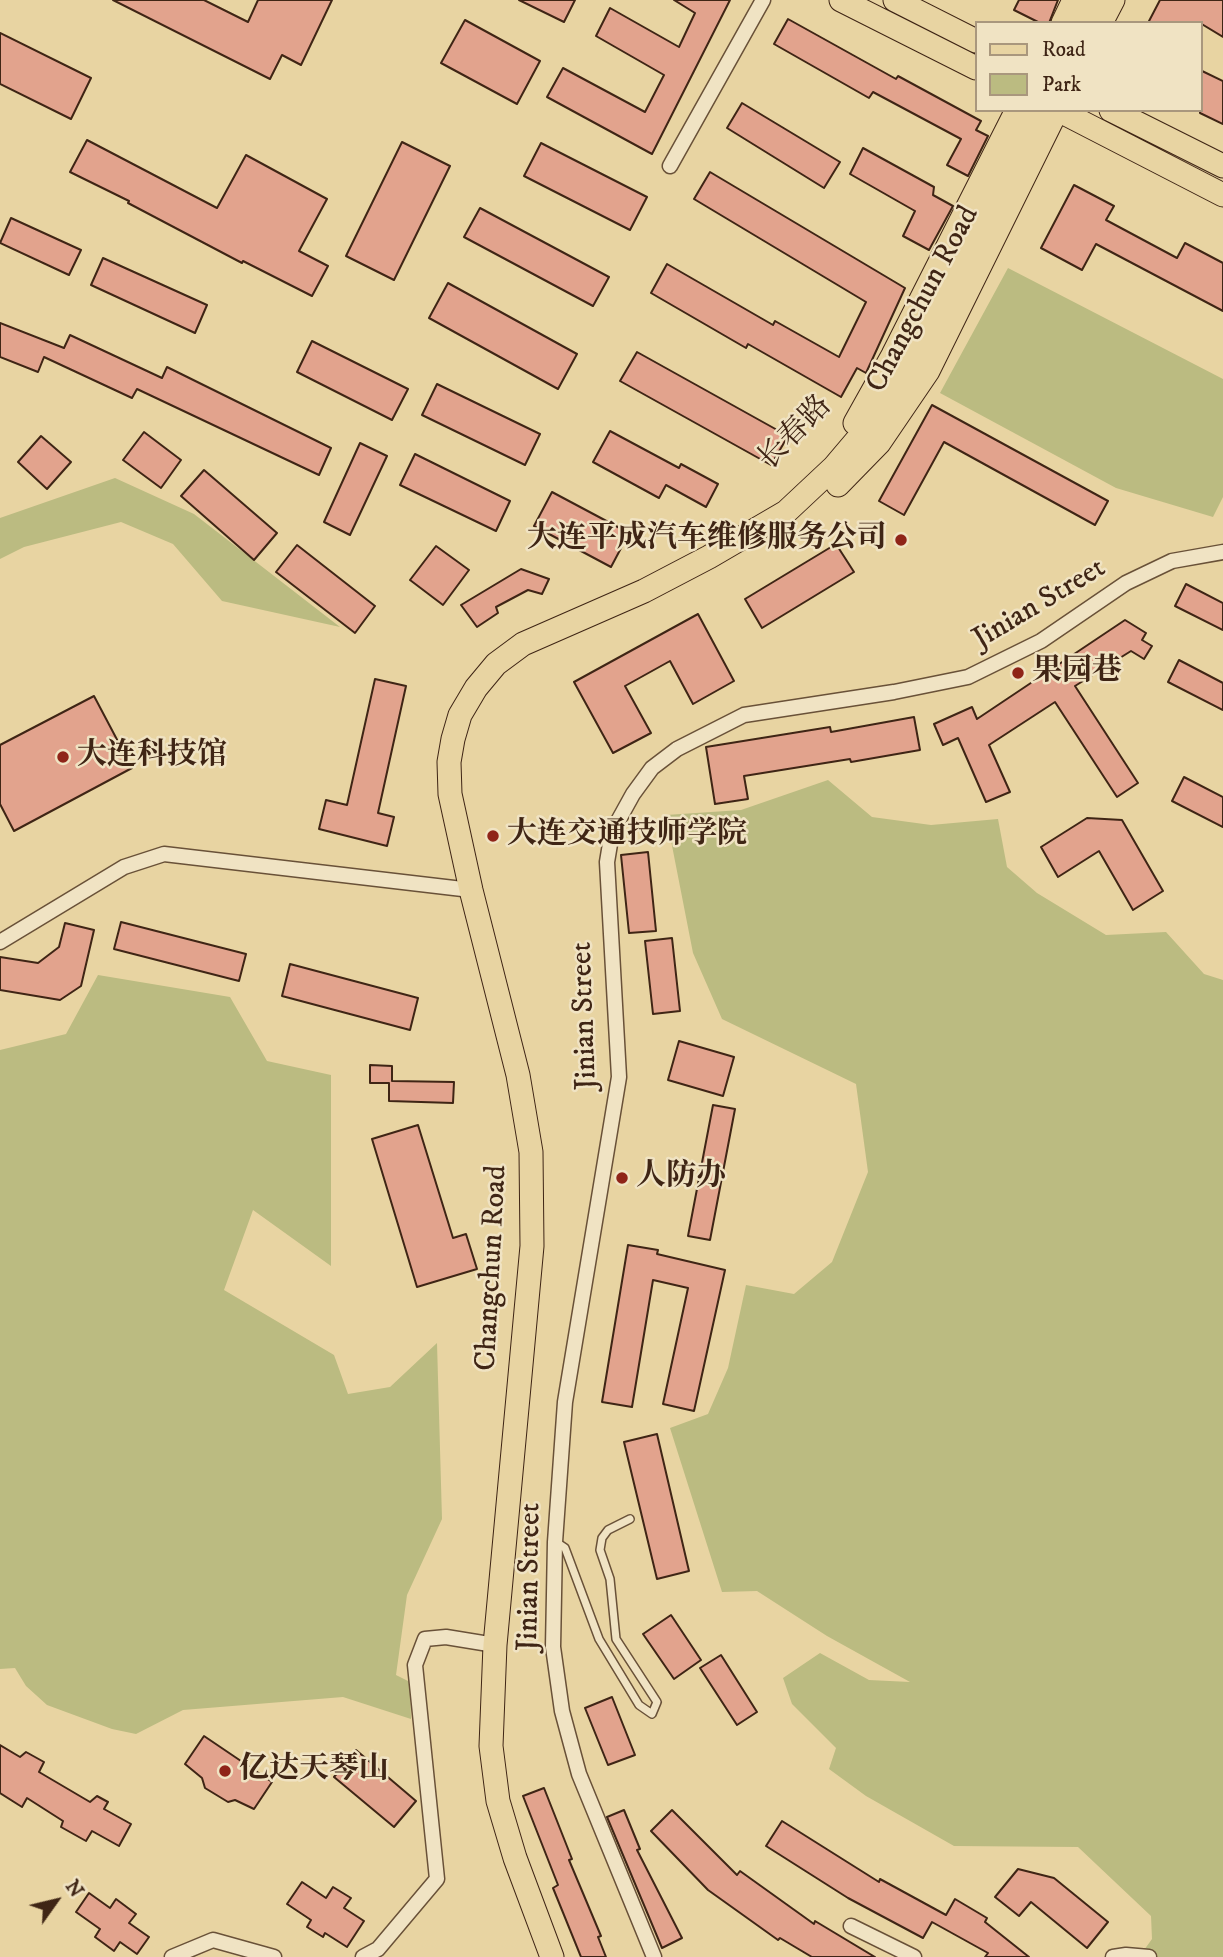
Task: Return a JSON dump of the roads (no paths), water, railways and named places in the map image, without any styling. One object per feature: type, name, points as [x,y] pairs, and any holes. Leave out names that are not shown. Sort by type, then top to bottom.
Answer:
[{"type":"main road","points":[[841,0],[974,67]]},
{"type":"main road","points":[[895,0],[974,40]]},
{"type":"main road","points":[[1064,21],[1074,0]]},
{"type":"main road","points":[[1084,21],[1094,0]]},
{"type":"main road","points":[[1102,21],[1113,0]]},
{"type":"main road","name":"长春路","points":[[709,557],[726,538],[803,478],[855,424],[900,343],[1016,112]]},
{"type":"main road","name":"Changchun Road","points":[[552,1957],[515,1858],[498,1801],[491,1746],[495,1644],[527,1302],[533,1204],[531,1152],[518,1075],[471,890],[450,794],[449,762],[453,739],[460,715],[476,688],[496,664],[523,643],[644,590],[709,557],[786,512],[834,467],[873,421],[908,366],[1037,112]]},
{"type":"main road","name":"Changchun Road","points":[[709,557],[731,554],[751,546],[786,526],[826,497],[879,443],[928,371],[1057,112]]},
{"type":"main road","points":[[1062,112],[1223,195]]},
{"type":"main road","points":[[1115,112],[1223,166]]},
{"type":"street","points":[[670,166],[763,0]]},
{"type":"street","name":"Jinian Street","points":[[654,1957],[579,1774],[562,1711],[553,1647],[555,1542],[565,1402],[619,1077],[607,862],[612,832],[652,768],[677,749],[744,715],[894,692],[968,677],[1041,640],[1126,583],[1172,561],[1223,552]]},
{"type":"street","points":[[0,942],[124,867],[164,854],[471,890]]},
{"type":"street","points":[[363,1957],[377,1949],[438,1879],[415,1665],[425,1639],[446,1637],[495,1644]]},
{"type":"street","points":[[851,1926],[914,1957]]},
{"type":"street","points":[[172,1957],[213,1940],[274,1957]]},
{"type":"street","points":[[1113,1957],[1149,1957]]},
{"type":"lane","points":[[555,1542],[565,1548],[599,1639],[639,1705],[652,1714],[657,1702],[616,1639],[610,1578],[600,1550],[602,1538],[608,1530],[630,1519]]},
{"type":"place","name":"大连平成汽车维修服务公司","points":[[901,540]]},
{"type":"place","name":"果园巷","points":[[1018,673]]},
{"type":"place","name":"大连科技馆","points":[[63,757]]},
{"type":"place","name":"大连交通技师学院","points":[[493,836]]},
{"type":"place","name":"人防办","points":[[622,1178]]},
{"type":"place","name":"亿达天琴山","points":[[225,1771]]}]
